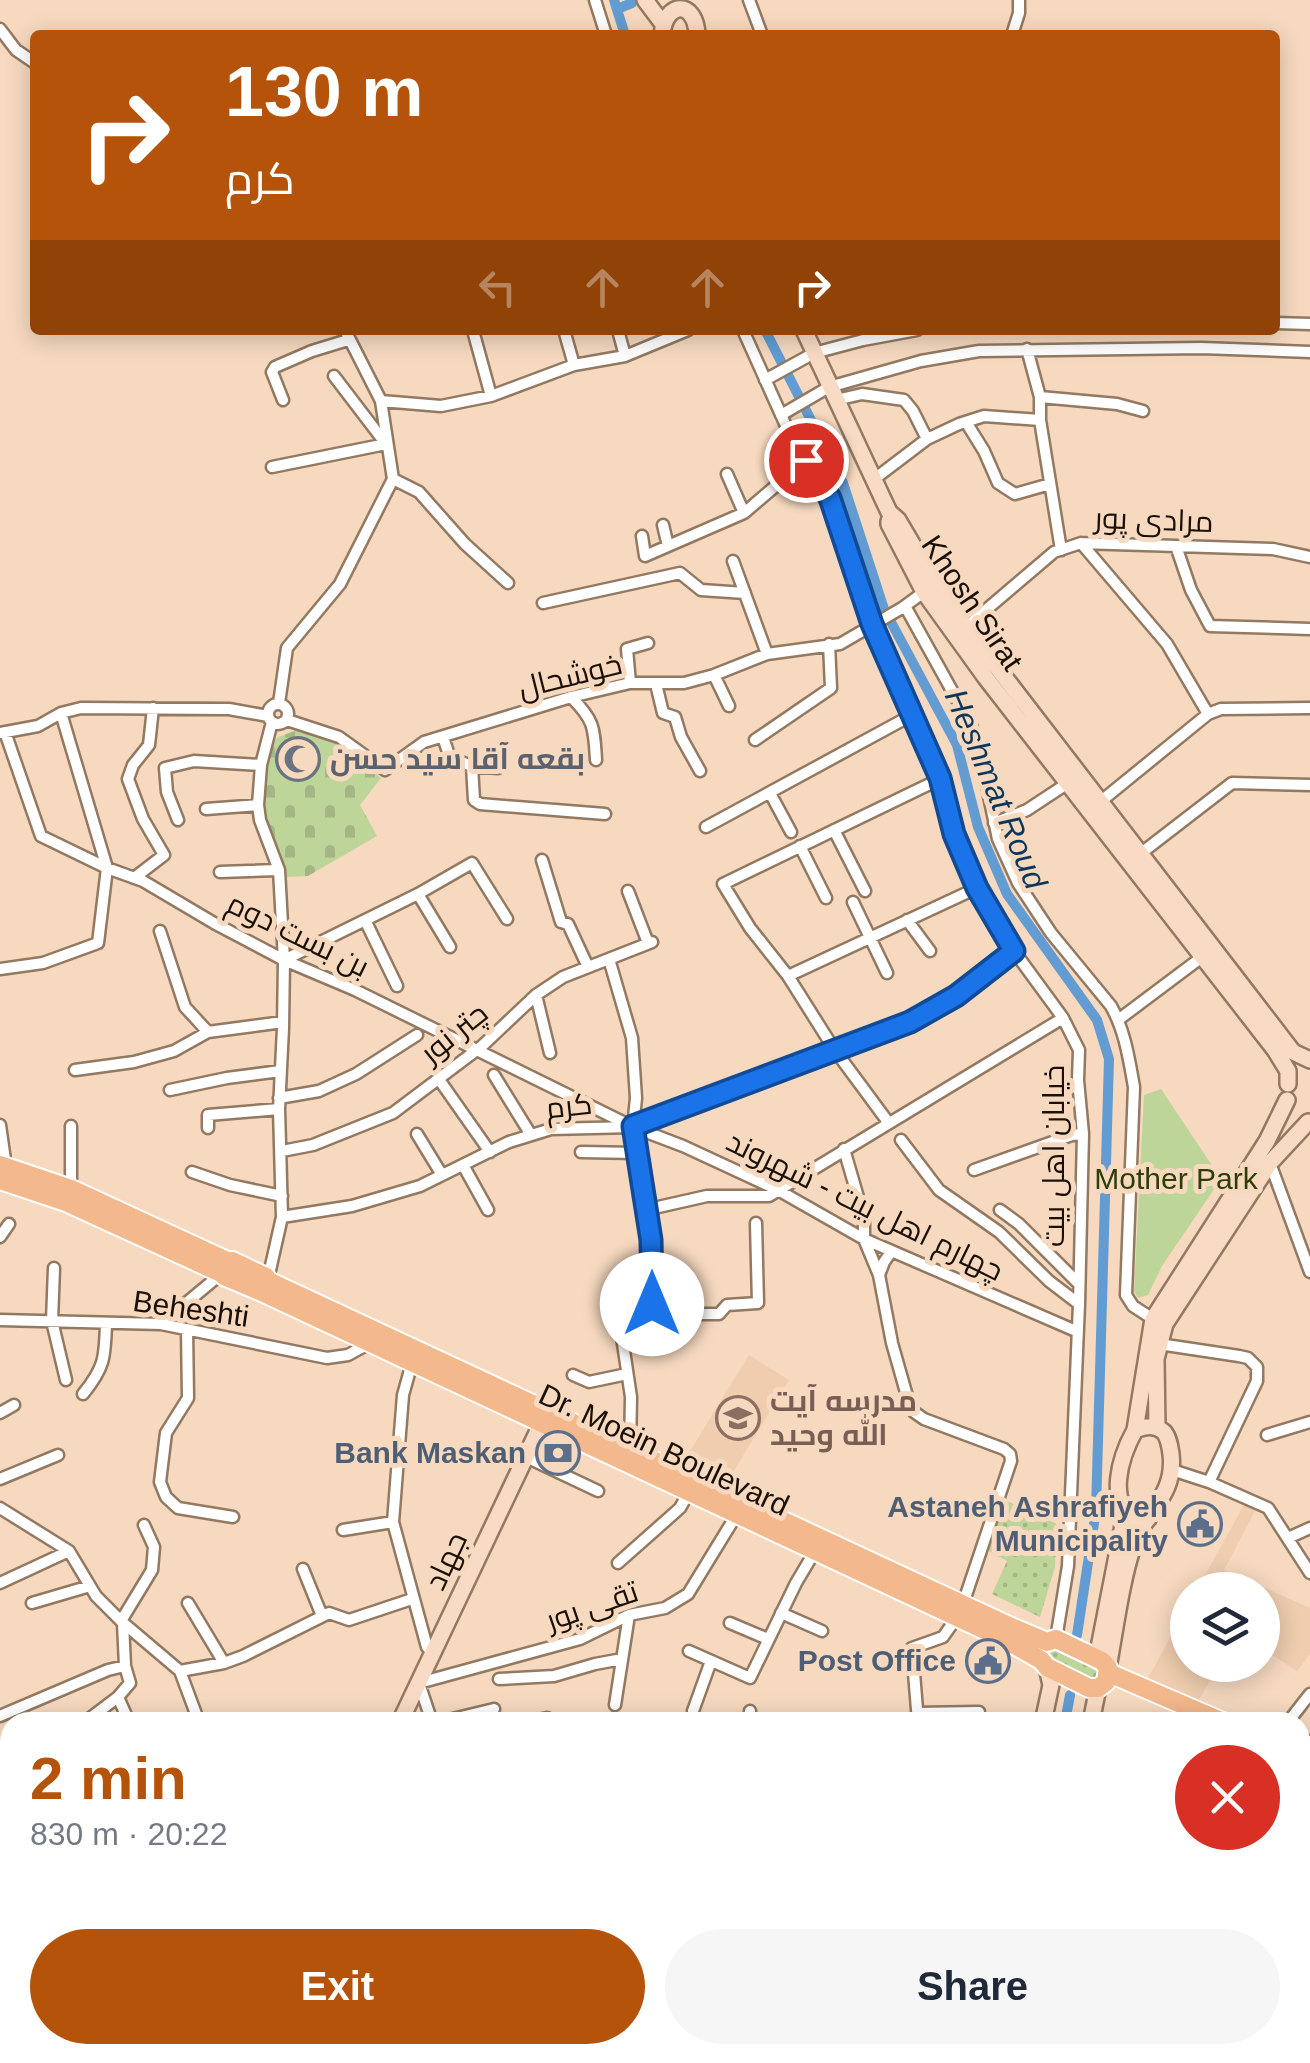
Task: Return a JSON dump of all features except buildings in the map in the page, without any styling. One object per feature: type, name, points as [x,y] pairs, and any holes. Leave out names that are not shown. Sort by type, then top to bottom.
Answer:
[{"type":"main road","points":[[645,0],[667,17],[688,6],[696,30]]},
{"type":"main road","points":[[806,335],[889,512]]},
{"type":"main road","name":"Khosh Sirat","points":[[889,512],[889,524],[924,592],[986,678],[1202,957],[1292,1052],[1310,1062]]},
{"type":"main road","name":"Khosh Sirat","points":[[889,512],[898,520],[966,627],[1140,854],[1252,1009],[1288,1071],[1294,1113],[1309,1122]]},
{"type":"main road","points":[[1148,1519],[1136,1522],[1125,1515],[1120,1505],[1119,1479],[1121,1461],[1135,1430],[1152,1319],[1267,1141],[1296,1071],[1310,1062]]},
{"type":"main road","points":[[1157,1428],[1156,1359],[1165,1324],[1270,1164],[1309,1122]]},
{"type":"main road","points":[[2,1171],[71,1189],[226,1268]]},
{"type":"main road","points":[[2,1171],[66,1202],[266,1284]]},
{"type":"main road","name":"Dr. Moein Boulevard","points":[[266,1284],[412,1364],[630,1449],[1048,1652]]},
{"type":"main road","name":"Dr. Moein Boulevard","points":[[266,1284],[545,1417],[689,1492],[960,1611]]},
{"type":"main road","name":"جهاد","points":[[405,1712],[545,1417]]},
{"type":"main road","points":[[1094,1712],[1134,1543],[1162,1501],[1172,1470],[1168,1438],[1162,1430],[1152,1426],[1135,1430]]},
{"type":"main road","points":[[1048,1652],[1088,1688],[1104,1673],[1125,1515]]},
{"type":"main road","points":[[1048,1652],[1199,1712]]},
{"type":"main road","points":[[1045,1712],[1051,1686],[1048,1652]]},
{"type":"main road","points":[[1104,1673],[1177,1712]]},
{"type":"street","points":[[596,0],[605,30]]},
{"type":"street","points":[[750,0],[760,30]]},
{"type":"street","points":[[1014,30],[1018,0]]},
{"type":"street","points":[[0,29],[16,50],[30,59]]},
{"type":"street","points":[[1280,324],[1310,324]]},
{"type":"street","points":[[280,703],[287,648],[340,584],[393,478],[380,401],[347,335],[275,367],[272,372],[283,400]]},
{"type":"street","points":[[474,335],[491,396]]},
{"type":"street","points":[[565,335],[574,365]]},
{"type":"street","points":[[620,335],[626,356]]},
{"type":"street","points":[[380,401],[441,406],[491,396],[574,365],[626,356],[675,335]]},
{"type":"street","name":"خیابان اهل بیت","points":[[745,335],[787,428],[830,498],[912,715],[940,778],[954,834],[977,888],[1014,951],[1063,1018],[1078,1050],[1082,1134],[1068,1566],[1048,1652]]},
{"type":"street","points":[[762,375],[814,354],[890,335]]},
{"type":"street","points":[[781,415],[832,393],[940,358],[979,351],[1201,348],[1310,352]]},
{"type":"street","points":[[1028,350],[1040,396],[1040,420],[1061,550]]},
{"type":"street","points":[[334,376],[386,444]]},
{"type":"street","points":[[832,393],[904,400],[927,439]]},
{"type":"street","points":[[1040,396],[1117,404],[1143,411]]},
{"type":"street","points":[[873,480],[927,439],[966,422],[984,416],[1040,420]]},
{"type":"street","points":[[966,422],[998,482],[1015,494],[1050,484]]},
{"type":"street","points":[[272,467],[386,444]]},
{"type":"street","points":[[642,536],[645,556],[744,513],[806,460]]},
{"type":"street","points":[[727,474],[744,513]]},
{"type":"street","points":[[393,478],[419,492],[508,583]]},
{"type":"street","points":[[663,526],[668,546]]},
{"type":"street","points":[[1081,543],[1166,644],[1208,714]]},
{"type":"street","name":"مرادی پور","points":[[966,627],[1054,552],[1081,543],[1273,549],[1310,557]]},
{"type":"street","points":[[1176,546],[1191,590],[1210,626],[1310,629]]},
{"type":"street","points":[[733,561],[768,654]]},
{"type":"street","points":[[542,604],[680,573],[701,590],[745,593]]},
{"type":"street","name":"خوشحال","points":[[287,720],[340,736],[385,770],[424,742],[571,697],[630,683],[684,683],[768,654],[840,644],[924,592]]},
{"type":"street","points":[[904,607],[971,725],[998,839],[1018,883],[1118,1020],[1129,1054],[1134,1094],[1126,1295],[1132,1306],[1152,1319]]},
{"type":"street","points":[[630,683],[628,649],[648,643]]},
{"type":"street","points":[[755,740],[831,688],[829,644]]},
{"type":"street","points":[[714,675],[729,706]]},
{"type":"street","points":[[656,684],[663,713],[676,717],[681,737],[700,771]]},
{"type":"street","points":[[571,697],[592,724],[596,760]]},
{"type":"street","points":[[266,1284],[282,1217],[279,1104],[284,960],[279,870],[258,804],[271,706],[280,703]]},
{"type":"street","points":[[2,732],[38,726],[81,708],[229,708],[280,724],[287,720],[288,710],[280,703]]},
{"type":"street","points":[[134,878],[164,855],[143,819],[128,779],[133,765],[149,745],[152,708]]},
{"type":"street","points":[[1100,802],[1208,714],[1221,708],[1310,708]]},
{"type":"street","points":[[0,969],[44,963],[98,943],[107,868],[62,714]]},
{"type":"street","points":[[706,828],[912,715]]},
{"type":"street","name":"بن بست دوم","points":[[2,732],[41,836],[134,878],[284,960],[355,990],[633,1126]]},
{"type":"street","points":[[443,737],[450,758],[472,766],[498,768]]},
{"type":"street","points":[[178,820],[167,792],[165,768],[194,762],[261,765]]},
{"type":"street","points":[[472,766],[474,800],[480,804],[605,814]]},
{"type":"street","points":[[888,1122],[722,884],[940,778]]},
{"type":"street","points":[[994,822],[1027,810],[1068,783]]},
{"type":"street","points":[[1140,854],[1232,783],[1310,785]]},
{"type":"street","points":[[770,793],[791,832]]},
{"type":"street","points":[[206,809],[258,804]]},
{"type":"street","points":[[834,830],[865,891]]},
{"type":"street","points":[[800,846],[826,898]]},
{"type":"street","points":[[542,860],[561,922],[568,924],[588,967]]},
{"type":"street","points":[[284,960],[418,894],[472,862],[507,919]]},
{"type":"street","points":[[220,872],[279,870]]},
{"type":"street","points":[[788,976],[977,888]]},
{"type":"street","name":"چتر نور","points":[[282,1151],[313,1145],[393,1113],[476,1051],[536,996],[563,977],[650,942],[628,891]]},
{"type":"street","points":[[418,894],[450,947]]},
{"type":"street","points":[[853,902],[887,972]]},
{"type":"street","points":[[365,920],[398,986]]},
{"type":"street","points":[[906,920],[930,952]]},
{"type":"street","points":[[160,931],[185,1008],[208,1032]]},
{"type":"street","name":"کرم","points":[[282,1217],[352,1206],[420,1186],[490,1152],[550,1129],[633,1126],[910,1022],[956,996],[1014,951]]},
{"type":"street","points":[[1118,1020],[1202,957]]},
{"type":"street","points":[[609,959],[632,1038],[636,1098],[633,1126],[651,1240],[652,1314]]},
{"type":"street","points":[[536,996],[550,1053]]},
{"type":"street","points":[[645,1210],[707,1196],[768,1196],[1063,1018]]},
{"type":"street","points":[[75,1070],[134,1062],[174,1051],[208,1032],[283,1022]]},
{"type":"street","points":[[208,1128],[208,1115],[279,1104],[319,1091],[356,1074],[417,1035]]},
{"type":"street","points":[[170,1090],[280,1071]]},
{"type":"street","points":[[494,1074],[531,1136]]},
{"type":"street","points":[[438,1078],[490,1152]]},
{"type":"street","points":[[0,1125],[2,1171]]},
{"type":"street","points":[[71,1126],[71,1189]]},
{"type":"street","name":"چهارم اهل بیت - شهروند","points":[[633,1126],[778,1190],[891,1252],[1076,1331]]},
{"type":"street","points":[[417,1134],[442,1175]]},
{"type":"street","points":[[974,1170],[1082,1134]]},
{"type":"street","points":[[901,1140],[939,1190],[1000,1232],[1078,1304]]},
{"type":"street","points":[[844,1148],[864,1218],[864,1239],[879,1274],[909,1403],[924,1419],[1004,1449],[1012,1461],[960,1611],[943,1636],[912,1648],[917,1712]]},
{"type":"street","points":[[581,1152],[637,1153]]},
{"type":"street","points":[[1270,1164],[1310,1272]]},
{"type":"street","points":[[463,1165],[488,1210]]},
{"type":"street","points":[[192,1172],[230,1186],[282,1196]]},
{"type":"street","points":[[1000,1210],[1079,1284]]},
{"type":"street","points":[[630,1449],[631,1397],[622,1337],[632,1318],[652,1314],[719,1314],[727,1305],[758,1303],[756,1223]]},
{"type":"street","points":[[0,1238],[9,1224]]},
{"type":"street","points":[[160,1324],[226,1268],[266,1265],[276,1247]]},
{"type":"street","points":[[879,1274],[891,1252]]},
{"type":"street","points":[[54,1268],[52,1320],[66,1380]]},
{"type":"street","name":"Beheshti","points":[[0,1320],[160,1324],[327,1358],[348,1355],[371,1343]]},
{"type":"street","points":[[83,1394],[98,1376],[105,1355],[106,1323]]},
{"type":"street","points":[[187,1329],[188,1398],[166,1433],[160,1482],[166,1497],[178,1508],[233,1517]]},
{"type":"street","points":[[1160,1344],[1248,1358],[1257,1367],[1257,1381],[1209,1482]]},
{"type":"street","points":[[412,1364],[402,1395],[393,1522],[426,1648],[433,1653]]},
{"type":"street","points":[[573,1375],[589,1382],[627,1374]]},
{"type":"street","points":[[0,1413],[14,1405]]},
{"type":"street","points":[[1266,1436],[1310,1422]]},
{"type":"street","points":[[0,1479],[58,1455]]},
{"type":"street","points":[[526,1457],[598,1491]]},
{"type":"street","points":[[1172,1470],[1268,1508],[1310,1572]]},
{"type":"street","points":[[618,1563],[680,1508],[689,1492]]},
{"type":"street","points":[[0,1508],[69,1551],[96,1596],[180,1672],[195,1712]]},
{"type":"street","name":"تقی پور","points":[[419,1683],[580,1638],[629,1615],[665,1608],[688,1594],[738,1514]]},
{"type":"street","points":[[343,1530],[393,1522]]},
{"type":"street","points":[[98,1712],[130,1683],[122,1622],[152,1570],[154,1546],[144,1524]]},
{"type":"street","points":[[1288,1538],[1310,1528]]},
{"type":"street","points":[[0,1583],[69,1551]]},
{"type":"street","points":[[689,1651],[750,1678],[816,1551]]},
{"type":"street","points":[[303,1569],[322,1616]]},
{"type":"street","points":[[32,1603],[90,1586]]},
{"type":"street","points":[[180,1672],[224,1663],[328,1613],[349,1620],[412,1599]]},
{"type":"street","points":[[188,1603],[224,1663]]},
{"type":"street","points":[[781,1613],[822,1631]]},
{"type":"street","points":[[614,1705],[629,1615]]},
{"type":"street","points":[[730,1623],[768,1639]]},
{"type":"street","points":[[499,1680],[554,1676],[622,1659]]},
{"type":"street","points":[[693,1712],[711,1660]]},
{"type":"street","points":[[9,1712],[125,1666]]},
{"type":"street","points":[[419,1683],[432,1712]]},
{"type":"street","points":[[118,1697],[125,1712]]},
{"type":"street","points":[[481,1712],[494,1709]]},
{"type":"shaded area","name":"مدرسه آیت الله وحید","points":[[749,1355],[789,1380],[730,1477],[687,1456]]},
{"type":"shaded area","points":[[1245,1503],[1256,1509],[1224,1570],[1229,1572],[1207,1572]]},
{"type":"shaded area","points":[[1280,1595],[1310,1608],[1310,1654],[1297,1671],[1280,1660]]},
{"type":"shaded area","points":[[1170,1638],[1170,1682],[1209,1682],[1196,1705],[1147,1680]]},
{"type":"green space","points":[[300,729],[332,740],[381,778],[360,805],[377,836],[308,876],[287,877],[266,820],[261,794],[268,749],[278,737]]},
{"type":"green space","name":"Mother Park","points":[[1161,1089],[1221,1179],[1162,1266],[1148,1295],[1138,1298],[1134,1291],[1144,1095]]},
{"type":"green space","points":[[1001,1498],[1057,1524],[1055,1567],[1040,1617],[992,1594],[1007,1561],[989,1551]]},
{"type":"green space","points":[[1051,1645],[1101,1665],[1099,1682],[1051,1664],[1045,1654]]},
{"type":"waterway","name":"Heshmat Roud","points":[[614,0],[623,30]]},
{"type":"waterway","points":[[617,9],[632,3]]},
{"type":"waterway","name":"Heshmat Roud","points":[[768,335],[843,483],[884,609],[957,745],[978,827],[1007,894],[1097,1020],[1109,1059],[1096,1510],[1077,1635]]},
{"type":"waterway","name":"Heshmat Roud","points":[[1067,1712],[1070,1695]]},
{"type":"place","name":"بقعه آقا سید حسن","points":[[298,759]]},
{"type":"place","name":"مدرسه آیت الله وحید","points":[[738,1418]]},
{"type":"place","name":"Bank Maskan","points":[[558,1453]]},
{"type":"place","name":"Astaneh Ashrafiyeh Municipality","points":[[1200,1524]]},
{"type":"place","name":"Post Office","points":[[988,1661]]},
{"type":"route","points":[[652,1304],[651,1240],[633,1126],[910,1022],[956,996],[1014,951],[977,888],[954,834],[940,778],[872,624],[830,498],[806,460]]}]
